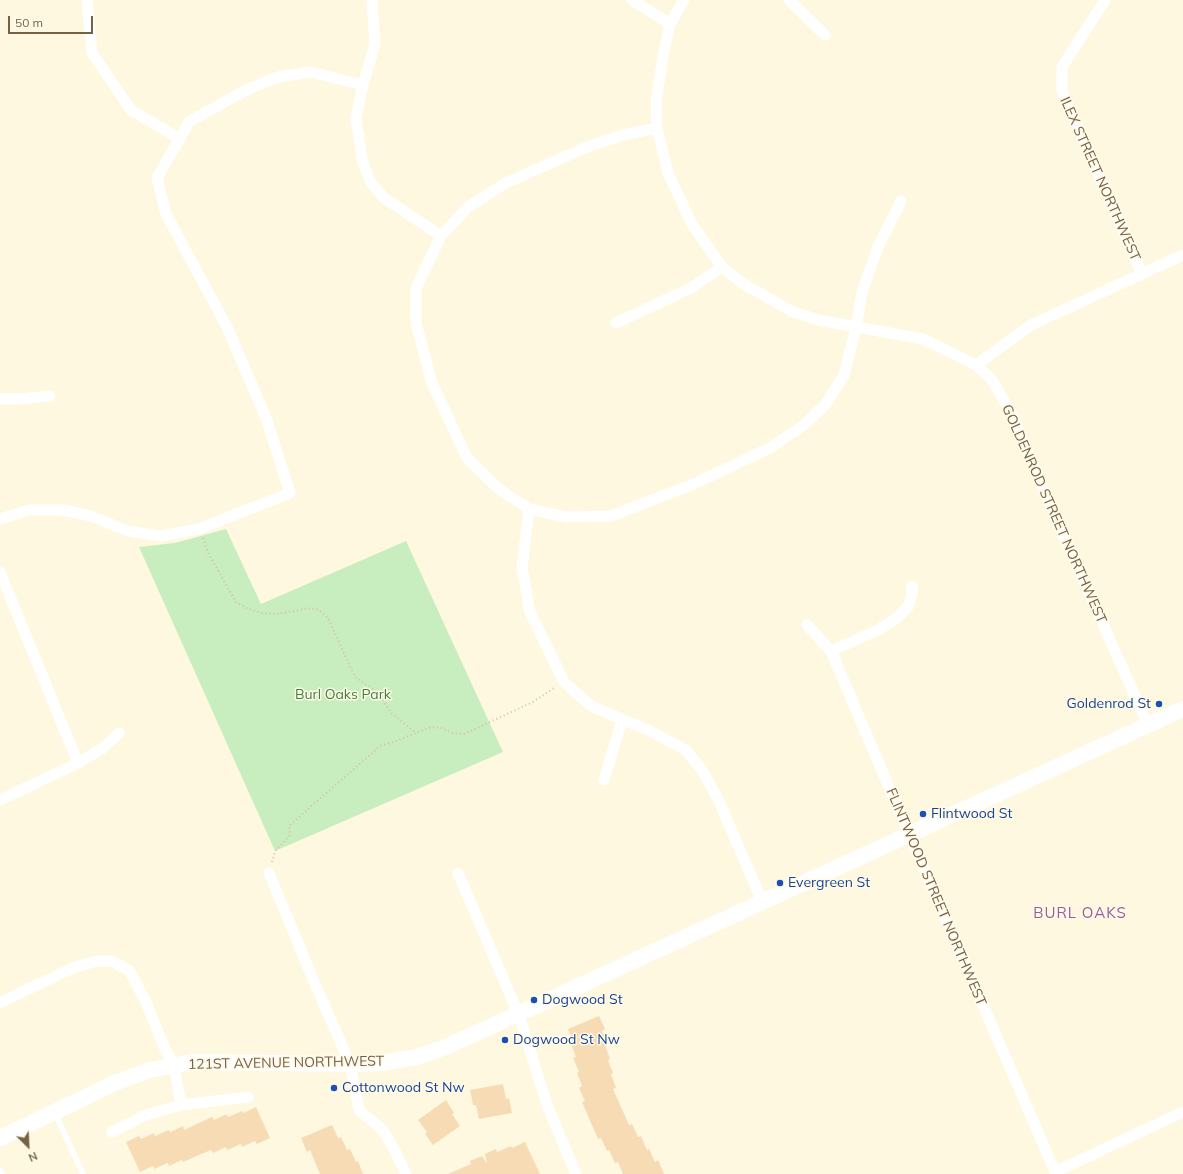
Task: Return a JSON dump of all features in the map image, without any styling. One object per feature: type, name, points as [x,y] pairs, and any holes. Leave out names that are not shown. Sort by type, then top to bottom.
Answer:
[{"type":"street","points":[[88,0],[92,52],[132,110],[180,139]]},
{"type":"street","points":[[372,0],[374,44],[356,118],[362,160],[370,181],[387,200],[441,236]]},
{"type":"street","points":[[632,0],[670,24]]},
{"type":"street","name":"GOLDENROD STREET NORTHWEST","points":[[684,0],[670,24],[663,56],[656,103],[657,128],[668,173],[692,224],[722,267],[742,283],[791,311],[818,320],[923,339],[976,365],[992,380],[1013,416],[1053,512],[1148,725]]},
{"type":"street","points":[[789,0],[825,35]]},
{"type":"street","name":"ILEX STREET NORTHWEST","points":[[1105,0],[1062,67],[1062,92],[1142,274]]},
{"type":"street","points":[[0,519],[29,510],[63,510],[91,516],[128,531],[161,536],[198,528],[290,493],[266,418],[227,327],[166,214],[158,178],[190,122],[234,96],[278,77],[311,72],[363,85]]},
{"type":"street","points":[[657,128],[623,135],[587,147],[506,183],[468,207],[441,236],[416,288],[416,323],[432,383],[467,458],[499,489],[529,509],[566,517],[611,516],[696,483],[770,448],[804,425],[826,404],[844,375],[856,328],[862,292],[875,254],[901,201]]},
{"type":"street","points":[[976,365],[1031,325],[1183,255]]},
{"type":"street","points":[[616,323],[691,288],[722,267]]},
{"type":"street","points":[[0,399],[50,396]]},
{"type":"street","points":[[529,509],[522,567],[530,612],[564,682],[591,706],[648,730],[686,750],[702,770],[718,799],[762,901]]},
{"type":"street","points":[[0,572],[78,763]]},
{"type":"street","points":[[831,651],[878,630],[897,618],[908,607],[912,594],[912,586]]},
{"type":"street","name":"FLINTWOOD STREET NORTHWEST","points":[[807,625],[831,651],[1056,1173]]},
{"type":"street","name":"121ST AVENUE NORTHWEST","points":[[0,1138],[117,1082],[150,1070],[192,1062],[381,1063],[417,1057],[448,1046],[519,1015],[762,901],[1183,709]]},
{"type":"street","points":[[604,780],[622,720]]},
{"type":"street","points":[[0,800],[78,763],[103,748],[120,733]]},
{"type":"street","points":[[269,873],[350,1064],[359,1110],[383,1130],[396,1151],[406,1174]]},
{"type":"street","points":[[458,873],[519,1015],[547,1105],[576,1174]]},
{"type":"street","points":[[1,1002],[74,968],[97,961],[111,961],[129,970],[145,1000],[165,1049],[174,1066],[181,1105]]},
{"type":"street","points":[[112,1132],[146,1115],[181,1105],[248,1097]]},
{"type":"street","points":[[1056,1173],[1183,1112]]},
{"type":"lane","points":[[54,1112],[83,1174]]},
{"type":"path","points":[[198,528],[208,554],[236,602],[248,609],[262,613],[277,614],[311,608],[319,610],[328,618],[355,677],[379,693],[391,713],[415,732]]},
{"type":"path","points":[[269,873],[275,851],[290,835],[289,826],[380,746],[431,727],[442,728],[452,733],[464,734],[533,702],[564,682]]},
{"type":"green space","name":"Burl Oaks Park","points":[[226,529],[261,604],[406,541],[503,752],[275,851],[139,547],[175,543]]},
{"type":"building","points":[[599,1016],[605,1029],[602,1031],[608,1044],[605,1045],[610,1059],[608,1060],[613,1073],[611,1074],[616,1088],[613,1089],[629,1125],[632,1124],[638,1137],[641,1136],[647,1150],[649,1149],[655,1162],[658,1160],[664,1174],[623,1174],[618,1162],[615,1163],[601,1138],[598,1139],[582,1102],[585,1101],[579,1088],[582,1086],[577,1073],[579,1072],[573,1058],[576,1057],[571,1044],[573,1043],[568,1029]]},
{"type":"building","points":[[503,1084],[506,1099],[509,1098],[512,1113],[479,1119],[476,1105],[473,1105],[470,1090]]},
{"type":"building","points":[[446,1100],[454,1113],[452,1114],[460,1126],[433,1145],[425,1134],[427,1132],[418,1120]]},
{"type":"building","points":[[256,1107],[270,1138],[257,1144],[255,1141],[242,1147],[241,1144],[227,1150],[226,1147],[213,1153],[211,1150],[183,1162],[182,1160],[169,1166],[168,1163],[154,1169],[153,1166],[140,1172],[126,1142],[139,1136],[141,1139],[154,1133],[155,1136],[169,1130],[170,1132],[183,1126],[184,1130],[212,1117],[214,1120],[227,1114],[228,1117],[242,1111],[243,1113]]},
{"type":"building","points":[[332,1125],[338,1138],[341,1137],[347,1150],[350,1149],[356,1162],[358,1161],[363,1174],[320,1174],[310,1150],[307,1152],[301,1138]]},
{"type":"building","points":[[525,1142],[540,1174],[448,1174],[471,1164],[470,1161],[482,1156],[487,1164],[485,1154],[496,1149],[497,1152],[511,1146],[512,1148]]},
{"type":"place","name":"Goldenrod St","points":[[1159,704]]},
{"type":"place","name":"Flintwood St","points":[[923,814]]},
{"type":"place","name":"Evergreen St","points":[[780,883]]},
{"type":"place","name":"Dogwood St","points":[[534,1000]]},
{"type":"place","name":"Dogwood St Nw","points":[[505,1040]]},
{"type":"place","name":"Cottonwood St Nw","points":[[334,1088]]},
{"type":"district","name":"BURL OAKS","points":[[1080,913]]}]
